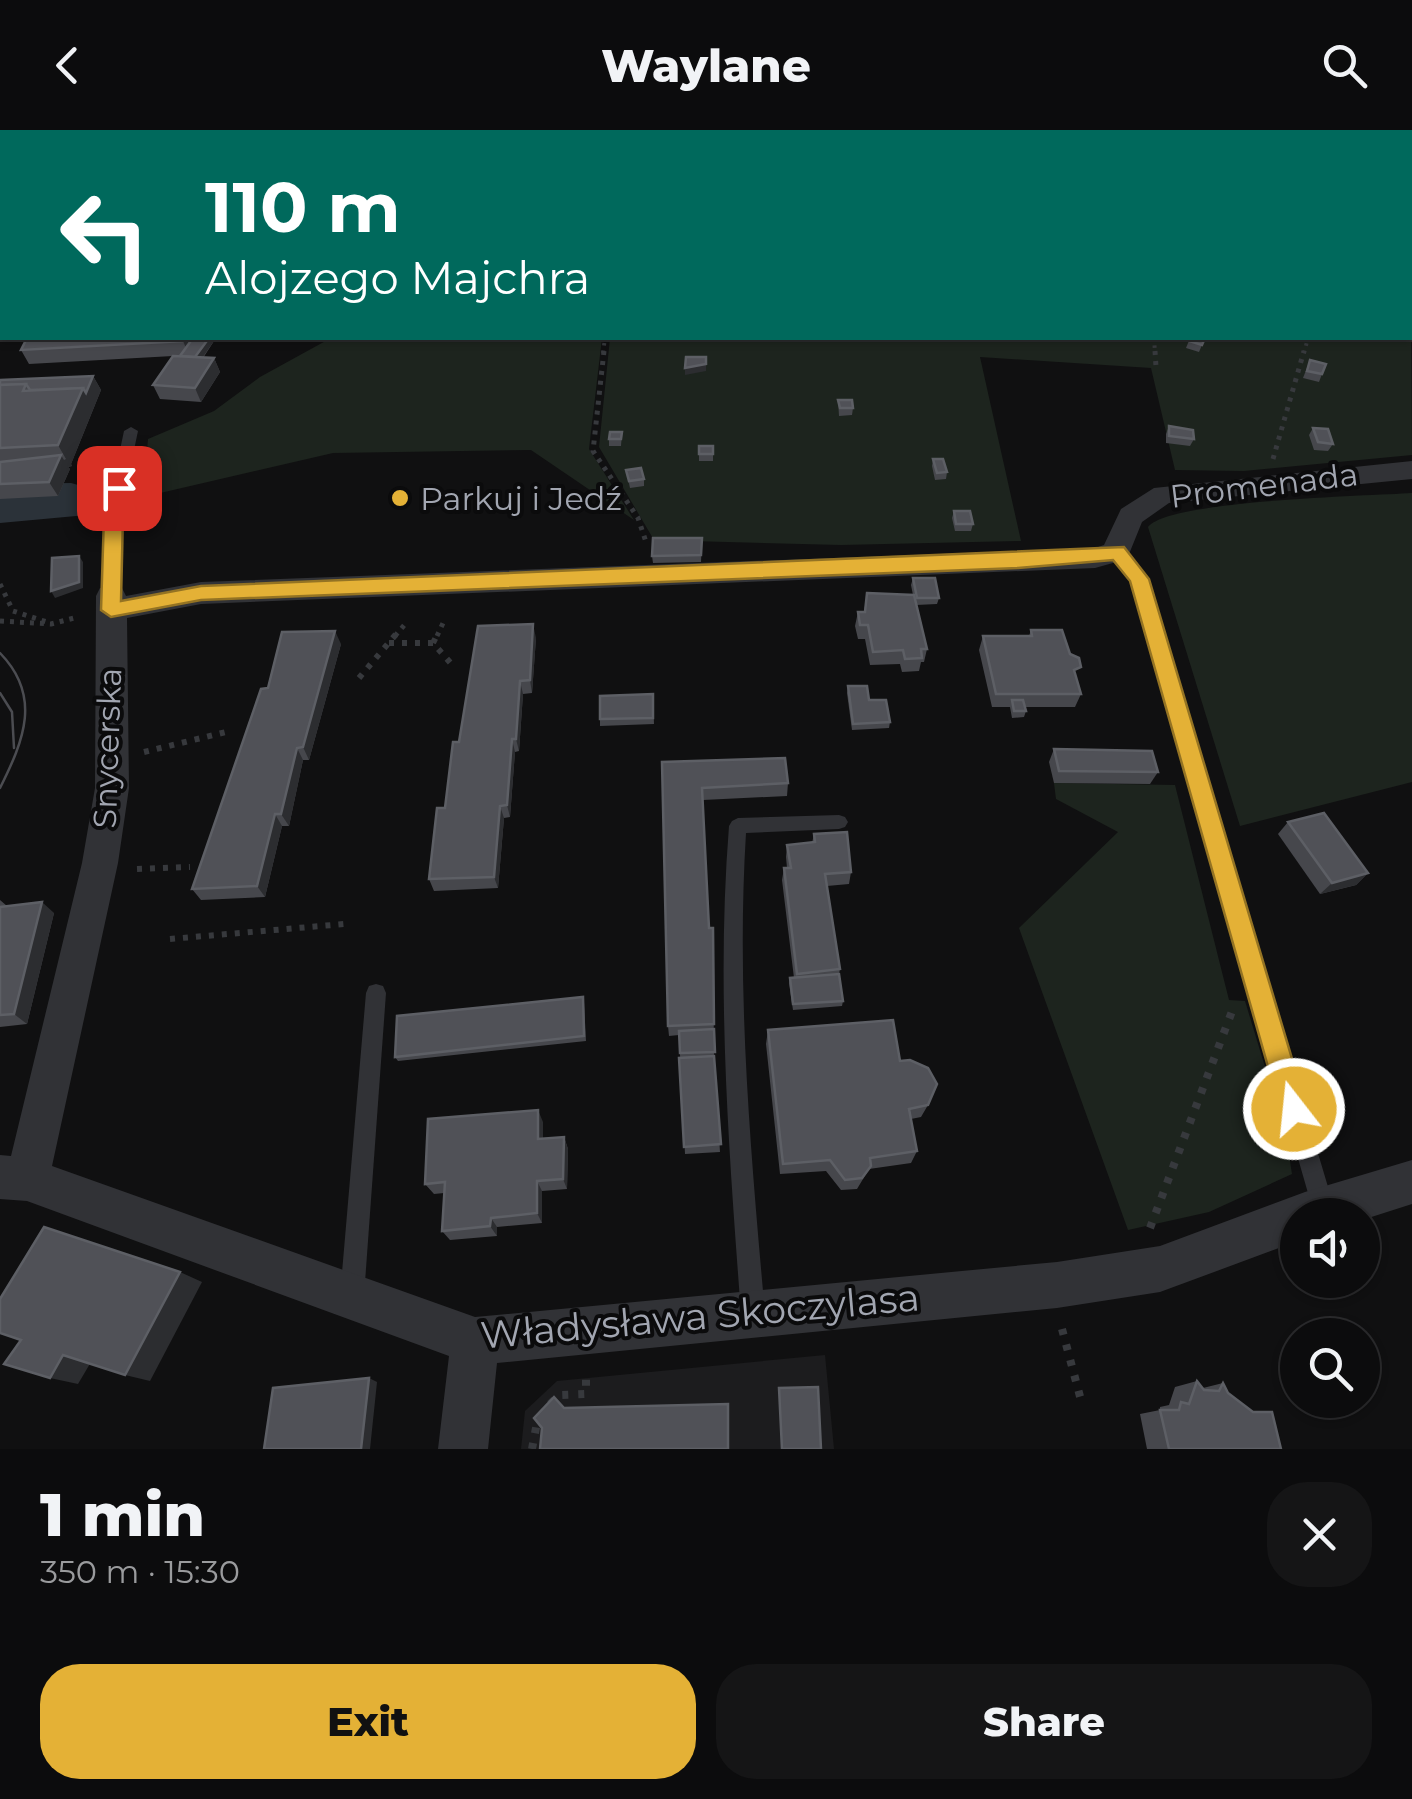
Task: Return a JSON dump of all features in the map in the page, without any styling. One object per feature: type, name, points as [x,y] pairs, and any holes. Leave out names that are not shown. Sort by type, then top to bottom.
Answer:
[{"type":"street","name":"Promenada","points":[[1117,552],[1125,519],[1144,502],[1164,494],[1412,470]]},
{"type":"street","points":[[111,603],[201,593],[1095,558],[1117,552]]},
{"type":"street","name":"Snycerska","points":[[14,1178],[109,807],[111,603]]},
{"type":"street","name":"Władysława Skoczylasa","points":[[14,1178],[475,1341],[1057,1284],[1160,1269],[1280,1224]]},
{"type":"street","name":"Władysława Skoczylasa","points":[[1358,1198],[1412,1182]]},
{"type":"street","points":[[463,1449],[475,1341]]},
{"type":"lane","name":"Snycerska","points":[[111,603],[113,516],[132,431]]},
{"type":"lane","points":[[1117,552],[1139,579],[1304,1198]]},
{"type":"lane","points":[[753,1314],[737,1085],[732,888],[738,826],[840,822]]},
{"type":"lane","points":[[352,1296],[376,993]]},
{"type":"path","points":[[605,340],[592,451],[638,518],[649,552],[650,577]]},
{"type":"path","points":[[1154,340],[1156,367]]},
{"type":"path","points":[[1284,482],[1272,453],[1307,340]]},
{"type":"path","points":[[0,584],[13,611],[51,624],[0,621]]},
{"type":"path","points":[[433,643],[444,621]]},
{"type":"path","points":[[359,678],[406,623]]},
{"type":"path","points":[[389,643],[433,643],[454,667]]},
{"type":"path","points":[[132,755],[230,731]]},
{"type":"path","points":[[120,870],[190,867]]},
{"type":"path","points":[[170,938],[344,924]]},
{"type":"path","points":[[1150,1234],[1236,1002]]},
{"type":"path","points":[[1131,1237],[1168,1229]]},
{"type":"path","points":[[1062,1328],[1082,1404]]},
{"type":"path","points":[[532,1449],[535,1421],[559,1395],[586,1394],[586,1370]]},
{"type":"shaded area","points":[[327,340],[602,340],[589,449],[634,520],[531,450],[333,453],[143,497],[148,439],[214,411],[260,377]]},
{"type":"shaded area","points":[[610,340],[1411,340],[1412,455],[1244,471],[1175,470],[1151,368],[980,357],[1021,541],[841,545],[654,540],[599,447]]},
{"type":"shaded area","points":[[71,483],[96,490],[87,515],[0,523],[0,484]]},
{"type":"shaded area","points":[[1412,493],[1412,782],[1240,826],[1148,527],[1164,518],[1229,505]]},
{"type":"shaded area","points":[[1054,783],[1175,785],[1229,1000],[1245,1001],[1286,1136],[1292,1174],[1209,1212],[1128,1230],[1019,928],[1118,832],[1056,799]]},
{"type":"shaded area","points":[[825,1355],[834,1449],[521,1449],[525,1411],[557,1381]]},
{"type":"building","points":[[26,340],[184,340],[183,341],[21,350]]},
{"type":"building","points":[[192,340],[208,340],[195,357],[180,356]]},
{"type":"building","points":[[173,356],[214,358],[195,388],[153,385]]},
{"type":"building","points":[[686,357],[706,357],[706,364],[685,368]]},
{"type":"building","points":[[1310,360],[1326,364],[1322,374],[1307,371]]},
{"type":"building","points":[[93,376],[86,393],[83,388],[30,390],[26,384],[0,385],[0,380]]},
{"type":"building","points":[[26,384],[23,391],[83,388],[58,445],[0,448],[0,385]]},
{"type":"building","points":[[838,400],[852,400],[853,408],[840,408]]},
{"type":"building","points":[[1169,426],[1193,430],[1194,439],[1169,436]]},
{"type":"building","points":[[1313,428],[1328,429],[1333,444],[1318,442]]},
{"type":"building","points":[[610,432],[622,432],[621,439],[609,439]]},
{"type":"building","points":[[699,446],[713,446],[713,454],[699,454]]},
{"type":"building","points":[[61,455],[49,482],[0,484],[0,462]]},
{"type":"building","points":[[933,459],[943,459],[947,472],[937,473]]},
{"type":"building","points":[[641,468],[644,479],[629,481],[626,470]]},
{"type":"building","points":[[954,511],[970,511],[973,524],[956,524]]},
{"type":"building","points":[[653,538],[702,538],[701,555],[652,556]]},
{"type":"building","points":[[79,556],[79,582],[51,591],[52,558]]},
{"type":"building","points":[[913,578],[935,578],[939,598],[917,598]]},
{"type":"building","points":[[867,593],[914,595],[927,649],[921,649],[922,658],[905,659],[903,650],[873,652],[868,625],[860,625],[858,612],[865,612]]},
{"type":"building","points":[[533,624],[530,680],[520,681],[516,739],[512,739],[507,805],[500,806],[494,877],[429,879],[437,808],[445,808],[453,742],[459,742],[478,626]]},
{"type":"building","points":[[1031,630],[1062,630],[1070,654],[1079,658],[1081,667],[1074,670],[1081,694],[996,694],[983,636],[1032,636]]},
{"type":"building","points":[[335,631],[303,747],[297,748],[281,814],[275,814],[257,886],[192,889],[261,689],[268,688],[282,632]]},
{"type":"building","points":[[848,686],[867,686],[869,700],[886,700],[890,722],[853,724]]},
{"type":"building","points":[[653,694],[653,718],[600,719],[600,696]]},
{"type":"building","points":[[1012,700],[1023,700],[1026,711],[1014,711]]},
{"type":"building","points":[[1054,749],[1152,751],[1158,772],[1059,771]]},
{"type":"building","points":[[785,758],[788,783],[702,788],[709,928],[713,928],[714,1024],[668,1026],[662,762]]},
{"type":"building","points":[[1324,813],[1368,873],[1332,883],[1288,822]]},
{"type":"building","points":[[847,832],[851,872],[825,874],[840,969],[797,974],[784,868],[791,868],[787,845],[815,842],[814,834]]},
{"type":"building","points":[[42,902],[14,1014],[0,1015],[0,907]]},
{"type":"building","points":[[839,974],[843,1001],[793,1004],[790,978]]},
{"type":"building","points":[[583,997],[584,1036],[395,1057],[397,1016]]},
{"type":"building","points":[[893,1020],[900,1061],[910,1060],[928,1068],[937,1084],[928,1105],[909,1109],[917,1151],[870,1158],[871,1166],[862,1178],[845,1180],[830,1160],[783,1164],[768,1030]]},
{"type":"building","points":[[714,1029],[715,1052],[680,1053],[679,1031]]},
{"type":"building","points":[[714,1056],[721,1144],[684,1147],[679,1058]]},
{"type":"building","points":[[538,1110],[538,1139],[564,1137],[563,1179],[537,1181],[537,1213],[491,1218],[490,1226],[442,1231],[445,1182],[425,1184],[428,1119]]},
{"type":"building","points":[[44,1227],[180,1272],[125,1375],[63,1355],[50,1378],[4,1364],[21,1340],[0,1333],[0,1299]]},
{"type":"building","points":[[369,1378],[361,1449],[264,1449],[273,1388]]},
{"type":"building","points":[[1197,1381],[1204,1390],[1219,1391],[1223,1383],[1228,1393],[1253,1412],[1272,1412],[1281,1449],[1169,1449],[1160,1410],[1179,1410],[1181,1402],[1189,1404]]},
{"type":"building","points":[[818,1387],[821,1449],[782,1449],[779,1388]]},
{"type":"building","points":[[554,1397],[564,1408],[728,1404],[728,1449],[540,1449],[542,1428],[534,1418]]},
{"type":"tram line","points":[[0,653],[13,669],[25,702],[22,736],[0,788]]},
{"type":"tram line","points":[[0,693],[12,712],[14,748]]},
{"type":"place","name":"Parkuj i Jedź","points":[[400,498]]},
{"type":"route","points":[[119,488],[113,516],[111,610],[201,593],[1018,562],[1095,558],[1117,552],[1139,579],[1294,1109]]}]
